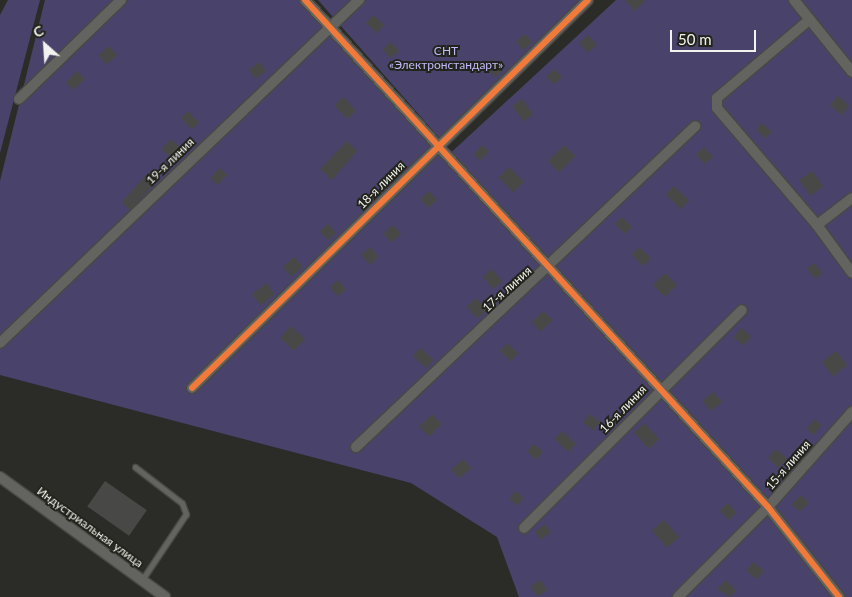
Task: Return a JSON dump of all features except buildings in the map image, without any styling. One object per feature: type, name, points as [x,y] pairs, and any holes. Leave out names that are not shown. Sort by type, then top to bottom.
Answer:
[{"type":"street","points":[[19,99],[121,0]]},
{"type":"street","points":[[305,0],[328,27],[439,144],[658,390],[768,507],[839,597]]},
{"type":"street","name":"19-я линия","points":[[0,342],[328,27],[359,0]]},
{"type":"street","name":"18-я линия","points":[[192,388],[588,0]]},
{"type":"street","points":[[794,0],[852,72]]},
{"type":"street","points":[[809,20],[717,98],[717,108],[818,225],[852,273]]},
{"type":"street","name":"17-я линия","points":[[356,447],[549,268],[696,126]]},
{"type":"street","points":[[818,225],[852,198]]},
{"type":"street","name":"16-я линия","points":[[524,528],[658,390],[742,310]]},
{"type":"street","name":"15-я линия","points":[[678,597],[768,507],[852,412]]},
{"type":"street","name":"Индустриальная улица","points":[[0,477],[165,597]]},
{"type":"lane","points":[[135,467],[182,503],[186,514],[142,580]]},
{"type":"green space","points":[[8,0],[40,0],[0,153],[0,15]]},
{"type":"green space","points":[[45,0],[303,0],[443,160],[616,0],[852,0],[852,597],[519,597],[497,537],[411,483],[0,375],[0,181]]},
{"type":"green space","name":"СНТ «Электронстандарт»","points":[[318,0],[588,0],[444,143]]},
{"type":"cycle path","points":[[305,0],[768,507],[839,597]]},
{"type":"cycle path","points":[[192,388],[588,0]]}]
